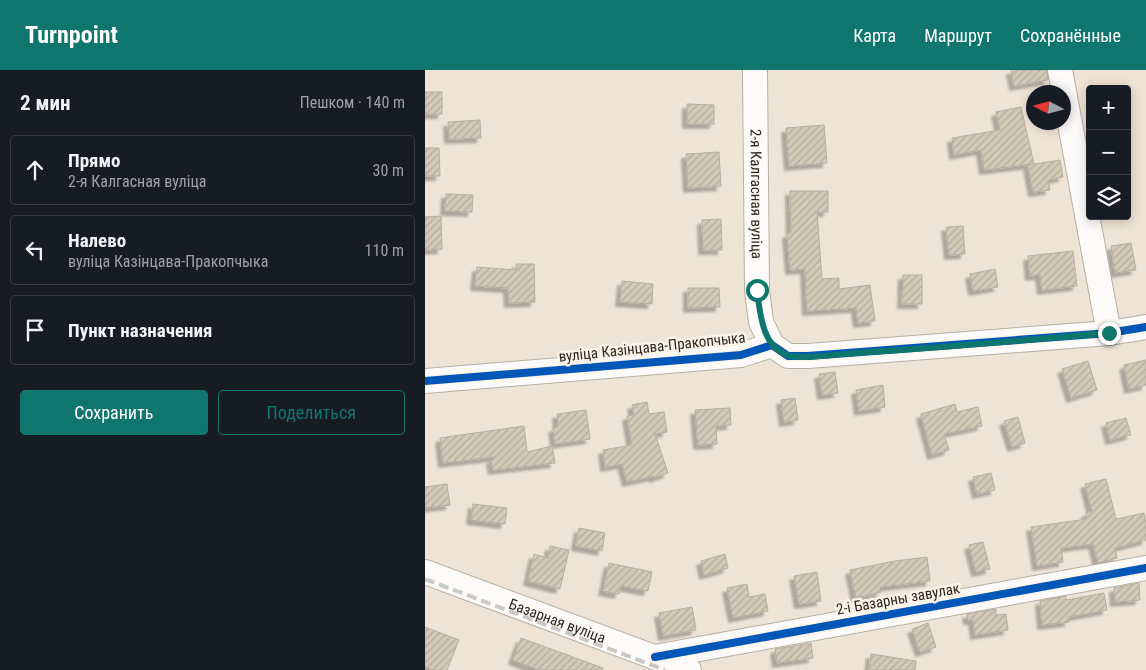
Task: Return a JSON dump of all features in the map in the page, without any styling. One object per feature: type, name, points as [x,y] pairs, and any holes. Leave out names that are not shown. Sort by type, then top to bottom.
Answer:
[{"type":"street","name":"2-я Калгасная вуліца","points":[[755,70],[757,290],[761,322],[772,345]]},
{"type":"street","points":[[1060,70],[1109,333]]},
{"type":"street","points":[[772,345],[787,356],[808,356],[1109,333],[1146,327]]},
{"type":"street","name":"вуліца Казінцава-Пракопчыка","points":[[425,381],[741,355],[772,345]]},
{"type":"street","name":"2-і Базарны завулак","points":[[655,657],[1146,568]]},
{"type":"street","name":"Базарная вуліца","points":[[425,572],[689,670]]},
{"type":"building","points":[[1011,70],[1047,70],[1048,80],[1014,86]]},
{"type":"building","points":[[425,92],[442,92],[442,114],[425,114]]},
{"type":"building","points":[[687,104],[714,105],[714,124],[687,124]]},
{"type":"building","points":[[1021,107],[1034,164],[984,170],[981,150],[954,155],[952,138],[1000,130],[996,112]]},
{"type":"building","points":[[480,120],[481,138],[449,139],[448,122]]},
{"type":"building","points":[[824,125],[827,163],[789,166],[786,128]]},
{"type":"building","points":[[425,148],[439,148],[440,176],[425,176]]},
{"type":"building","points":[[719,152],[721,186],[688,188],[686,154]]},
{"type":"building","points":[[1060,160],[1063,177],[1048,180],[1050,190],[1033,192],[1028,165]]},
{"type":"building","points":[[790,191],[828,191],[828,212],[817,212],[822,279],[839,278],[839,289],[870,285],[875,321],[858,323],[856,308],[807,311],[805,269],[790,270],[787,234],[791,233]]},
{"type":"building","points":[[446,194],[473,195],[472,212],[445,211]]},
{"type":"building","points":[[441,216],[442,249],[425,250],[425,217]]},
{"type":"building","points":[[721,219],[722,250],[703,250],[702,220]]},
{"type":"building","points":[[963,226],[965,254],[949,255],[946,227]]},
{"type":"building","points":[[1131,243],[1136,270],[1115,273],[1111,246]]},
{"type":"building","points":[[1073,251],[1077,286],[1042,290],[1040,275],[1030,276],[1028,256]]},
{"type":"building","points":[[516,264],[534,264],[535,302],[509,303],[508,288],[475,286],[477,267],[517,270]]},
{"type":"building","points":[[995,269],[998,287],[973,291],[970,274]]},
{"type":"building","points":[[903,275],[922,275],[922,304],[902,304]]},
{"type":"building","points":[[622,281],[653,284],[652,304],[620,302]]},
{"type":"building","points":[[688,288],[719,288],[720,307],[688,308]]},
{"type":"building","points":[[1146,360],[1146,385],[1129,389],[1124,365]]},
{"type":"building","points":[[1088,361],[1097,390],[1071,398],[1062,369]]},
{"type":"building","points":[[835,372],[838,393],[822,395],[819,374]]},
{"type":"building","points":[[883,385],[885,407],[859,411],[856,390]]},
{"type":"building","points":[[795,398],[798,420],[784,422],[781,400]]},
{"type":"building","points":[[647,402],[649,414],[664,412],[667,432],[655,434],[668,473],[654,478],[654,476],[627,482],[622,464],[605,467],[603,450],[632,445],[627,416],[634,415],[632,405]]},
{"type":"building","points":[[955,404],[957,412],[978,407],[982,426],[944,434],[949,450],[932,455],[921,414]]},
{"type":"building","points":[[730,408],[731,425],[716,426],[717,444],[698,445],[695,410]]},
{"type":"building","points":[[586,410],[590,439],[555,444],[553,428],[558,427],[557,414]]},
{"type":"building","points":[[1018,417],[1025,443],[1012,447],[1004,421]]},
{"type":"building","points":[[1126,418],[1131,435],[1110,440],[1106,423]]},
{"type":"building","points":[[524,426],[527,452],[552,446],[555,463],[493,470],[491,460],[494,457],[443,463],[440,438]]},
{"type":"building","points":[[991,473],[995,490],[977,494],[973,477]]},
{"type":"building","points":[[1106,479],[1116,519],[1144,513],[1146,540],[1115,548],[1117,558],[1098,563],[1093,544],[1061,548],[1063,562],[1037,566],[1031,527],[1087,519],[1086,513],[1092,511],[1085,484]]},
{"type":"building","points":[[447,484],[450,505],[425,508],[425,487]]},
{"type":"building","points":[[473,504],[507,508],[505,524],[471,520]]},
{"type":"building","points":[[579,528],[605,533],[602,551],[576,546]]},
{"type":"building","points":[[983,542],[990,569],[976,572],[969,545]]},
{"type":"building","points":[[550,546],[569,550],[560,589],[528,581],[534,554],[548,558]]},
{"type":"building","points":[[725,554],[728,568],[704,575],[701,561]]},
{"type":"building","points":[[927,557],[930,581],[880,587],[881,592],[856,598],[850,570]]},
{"type":"building","points":[[609,563],[652,572],[648,591],[621,586],[619,594],[603,591]]},
{"type":"building","points":[[817,572],[821,601],[799,604],[794,576]]},
{"type":"building","points":[[1139,583],[1140,600],[1115,602],[1114,588]]},
{"type":"building","points":[[747,584],[749,597],[765,594],[768,611],[733,618],[727,588]]},
{"type":"building","points":[[1104,593],[1107,610],[1068,617],[1069,622],[1042,625],[1040,601],[1066,596],[1066,600]]},
{"type":"building","points":[[692,607],[696,630],[663,636],[659,613]]},
{"type":"building","points":[[996,609],[996,615],[1006,614],[1008,630],[975,635],[973,620],[968,620],[967,614]]},
{"type":"building","points":[[928,623],[936,647],[920,652],[912,629]]},
{"type":"building","points":[[425,627],[459,640],[447,670],[433,670],[425,667]]},
{"type":"building","points":[[521,638],[603,668],[602,670],[539,670],[513,660]]},
{"type":"building","points":[[811,643],[813,658],[777,663],[775,649]]},
{"type":"building","points":[[871,654],[916,661],[915,670],[869,670]]},
{"type":"railway","points":[[425,579],[665,670]]},
{"type":"cycle path","points":[[425,381],[741,355],[772,345],[788,356],[808,356],[1109,333],[1146,327]]},
{"type":"cycle path","points":[[655,657],[1146,568]]},
{"type":"route","points":[[757,290],[761,322],[772,345],[787,356],[896,351],[1109,333]]}]
